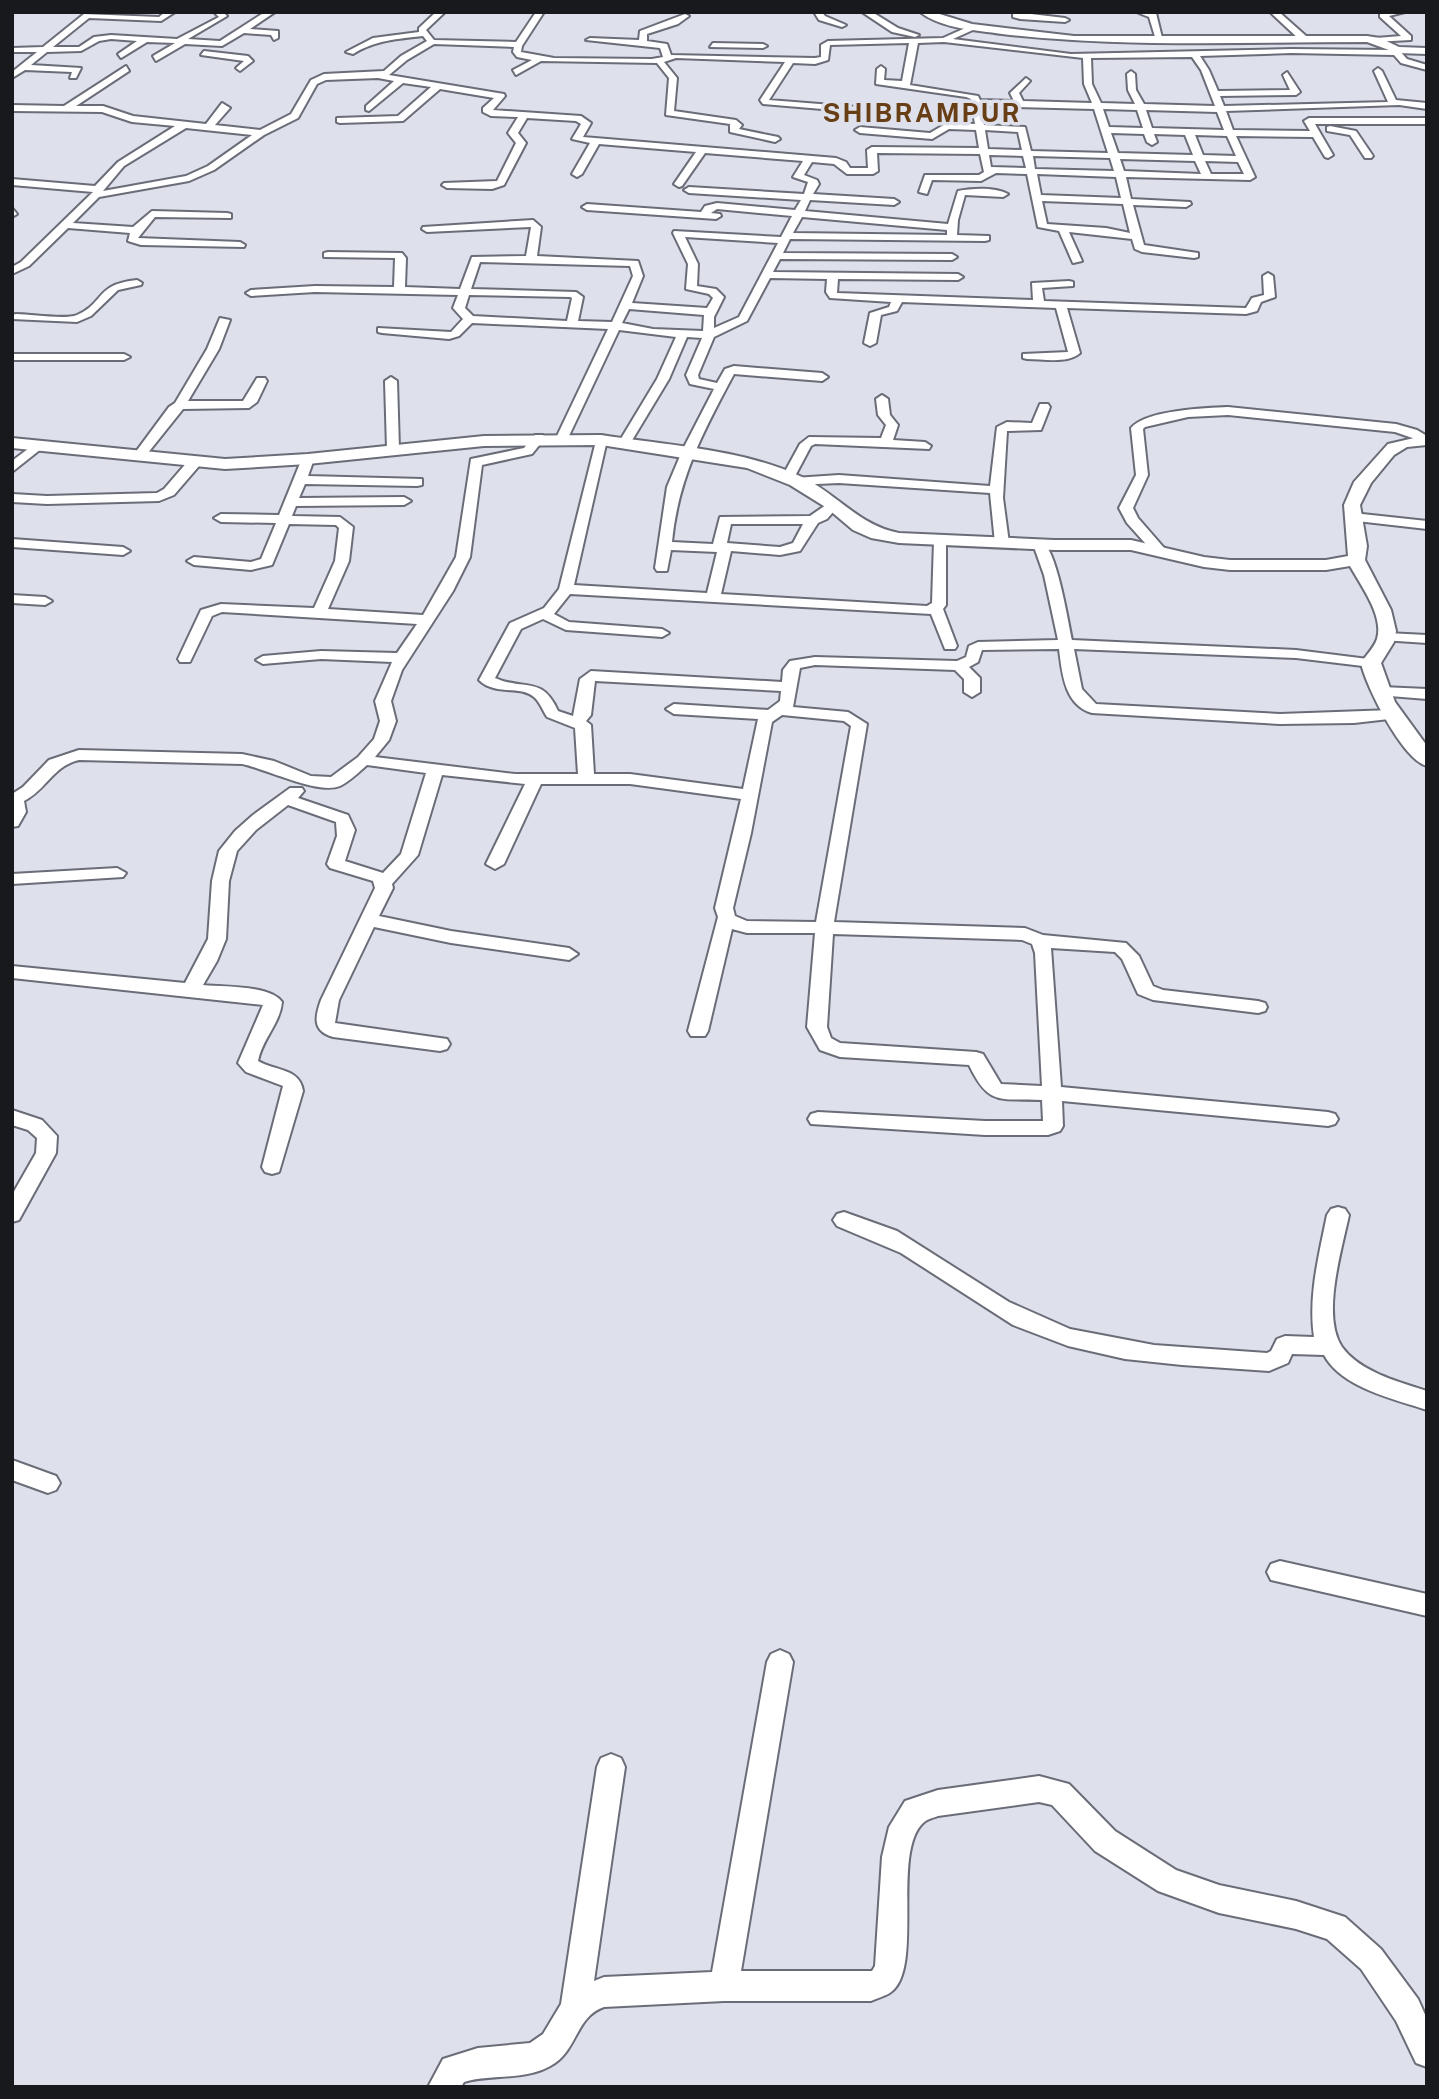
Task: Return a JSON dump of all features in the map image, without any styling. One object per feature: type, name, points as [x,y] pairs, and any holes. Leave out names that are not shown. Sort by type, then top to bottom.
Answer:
[{"type":"street","points":[[12,76],[87,16],[161,19],[170,12]]},
{"type":"street","points":[[156,58],[222,18],[218,12]]},
{"type":"street","points":[[200,60],[271,12]]},
{"type":"street","points":[[423,34],[425,26],[441,12]]},
{"type":"street","points":[[541,12],[518,46],[517,54],[538,60],[699,57],[822,60],[825,45],[828,43],[933,40],[1087,57],[1281,51],[1427,51]]},
{"type":"street","points":[[818,12],[822,19],[842,25]]},
{"type":"street","points":[[866,12],[895,30],[933,40]]},
{"type":"street","points":[[925,12],[940,20],[972,27],[1074,39],[1408,38],[1383,13]]},
{"type":"street","points":[[1017,12],[1016,15],[1020,17],[1067,16],[1066,30],[1075,34],[1074,39]]},
{"type":"street","points":[[1081,12],[1100,12]]},
{"type":"street","points":[[1140,12],[1153,15],[1160,40]]},
{"type":"street","points":[[1274,12],[1303,38]]},
{"type":"street","points":[[1383,13],[1401,12]]},
{"type":"street","points":[[643,43],[645,32],[674,24],[685,16]]},
{"type":"street","points":[[944,40],[972,27]]},
{"type":"street","points":[[244,31],[275,33],[274,38]]},
{"type":"street","points":[[350,52],[367,41],[423,34],[432,42]]},
{"type":"street","points":[[12,50],[82,49],[103,37],[222,44]]},
{"type":"street","points":[[121,56],[146,39]]},
{"type":"street","points":[[590,40],[664,46],[663,59],[673,78],[669,113],[733,122],[737,125],[733,130],[775,139]]},
{"type":"street","points":[[1376,40],[1397,51],[1404,61],[1427,68]]},
{"type":"street","points":[[904,84],[914,41]]},
{"type":"street","points":[[378,76],[394,69],[404,58],[432,42],[518,46]]},
{"type":"street","points":[[699,57],[709,47],[718,44],[763,46]]},
{"type":"street","points":[[170,49],[248,59],[240,68]]},
{"type":"street","points":[[881,69],[879,82],[904,84],[910,89],[975,98],[985,168],[1029,172],[1250,177],[1218,109],[1205,70],[1194,54]]},
{"type":"street","points":[[1087,57],[1087,80],[1120,174],[1139,247],[1194,255]]},
{"type":"street","points":[[727,68],[731,58]]},
{"type":"street","points":[[516,72],[538,60]]},
{"type":"street","points":[[790,61],[765,102],[905,113]]},
{"type":"street","points":[[24,67],[78,70],[73,75]]},
{"type":"street","points":[[67,108],[126,69]]},
{"type":"street","points":[[1378,71],[1396,104]]},
{"type":"street","points":[[1131,74],[1132,90],[1141,107],[1156,156]]},
{"type":"street","points":[[1213,93],[1296,92],[1287,75]]},
{"type":"street","points":[[12,182],[97,192],[189,178],[211,168],[261,133],[295,116],[314,82],[336,76],[403,78],[500,96],[487,112],[583,120],[586,123],[577,139],[841,162],[847,172],[873,172],[872,150],[1242,159]]},
{"type":"street","points":[[369,108],[403,78]]},
{"type":"street","points":[[1018,103],[1014,93],[1026,81]]},
{"type":"street","points":[[340,120],[400,119],[438,86]]},
{"type":"street","points":[[975,103],[1218,109],[1396,104],[1427,106]]},
{"type":"street","points":[[208,127],[225,112],[226,108],[222,106]]},
{"type":"street","points":[[12,108],[103,109],[125,118],[261,133]]},
{"type":"street","points":[[12,116],[36,108]]},
{"type":"street","points":[[447,185],[492,186],[501,183],[521,143],[513,132],[524,115]]},
{"type":"street","points":[[1328,155],[1309,121],[1427,121]]},
{"type":"street","points":[[12,271],[25,264],[121,164],[184,125]]},
{"type":"street","points":[[860,130],[932,136],[947,126],[1022,129],[1029,172],[1043,227],[1106,231],[1137,237]]},
{"type":"street","points":[[1105,130],[1353,132],[1368,156]]},
{"type":"street","points":[[1189,132],[1207,177]]},
{"type":"street","points":[[577,174],[596,141]]},
{"type":"street","points":[[678,184],[702,150]]},
{"type":"street","points":[[943,150],[945,177]]},
{"type":"street","points":[[562,438],[617,326],[627,306],[638,276],[634,263],[476,259],[458,307],[469,319],[617,326],[709,335],[743,319],[814,182],[798,177],[809,159]]},
{"type":"street","points":[[925,192],[926,179],[981,178],[993,170]]},
{"type":"street","points":[[689,190],[894,202]]},
{"type":"street","points":[[952,232],[961,193],[971,191],[1003,194]]},
{"type":"street","points":[[1036,198],[1186,204]]},
{"type":"street","points":[[704,215],[709,208],[717,206],[985,238]]},
{"type":"street","points":[[587,207],[725,217],[796,217]]},
{"type":"street","points":[[227,216],[152,214],[136,230],[132,240],[240,245]]},
{"type":"street","points":[[725,217],[725,234]]},
{"type":"street","points":[[427,229],[533,223],[536,227],[531,260]]},
{"type":"street","points":[[64,225],[136,230]]},
{"type":"street","points":[[1063,229],[1077,261]]},
{"type":"street","points":[[721,387],[694,381],[692,375],[709,335],[708,317],[719,297],[717,293],[691,289],[693,264],[678,233],[786,238],[952,232]]},
{"type":"street","points":[[328,255],[398,255],[401,258],[399,290]]},
{"type":"street","points":[[777,256],[952,257]]},
{"type":"street","points":[[767,275],[958,277]]},
{"type":"street","points":[[830,276],[833,279],[831,292],[834,296],[1251,310],[1256,300],[1270,297],[1268,276]]},
{"type":"street","points":[[13,320],[73,320],[89,314],[115,287],[137,283]]},
{"type":"street","points":[[1039,302],[1036,285],[1069,284]]},
{"type":"street","points":[[251,293],[315,289],[577,295],[572,323]]},
{"type":"street","points":[[870,342],[876,313],[893,309],[898,298]]},
{"type":"street","points":[[1027,355],[1069,356],[1074,353],[1060,303]]},
{"type":"street","points":[[627,306],[710,312]]},
{"type":"street","points":[[382,330],[449,336],[456,334],[469,319]]},
{"type":"street","points":[[139,456],[173,410],[180,405],[213,349],[224,320]]},
{"type":"street","points":[[625,442],[663,379],[682,334]]},
{"type":"street","points":[[12,357],[124,357]]},
{"type":"street","points":[[662,568],[675,485],[688,452],[729,372],[734,370],[822,377]]},
{"type":"street","points":[[180,405],[245,405],[251,402],[261,381]]},
{"type":"street","points":[[391,381],[393,449]]},
{"type":"street","points":[[882,399],[884,415],[892,425],[886,441],[882,443]]},
{"type":"street","points":[[1002,543],[997,490],[1002,428],[1037,427],[1044,407]]},
{"type":"street","points":[[1158,549],[1132,520],[1126,508],[1142,475],[1137,428],[1141,424],[1188,413],[1227,411],[1406,429],[1425,440]]},
{"type":"street","points":[[12,821],[18,812],[14,800],[28,792],[52,764],[63,758],[79,755],[258,760],[308,781],[335,782],[363,760],[387,729],[383,701],[399,658],[446,591],[463,557],[476,462],[528,451],[539,438]]},
{"type":"street","points":[[12,443],[194,463],[309,459],[393,449],[539,438],[625,442],[750,464],[792,479],[833,504],[859,526],[877,534],[941,541],[1131,545],[1158,549],[1194,560],[1230,565],[1326,565],[1356,560]]},
{"type":"street","points":[[586,777],[583,725],[552,714],[547,699],[537,690],[499,685],[486,680],[515,626],[547,616],[566,589],[601,440]]},
{"type":"street","points":[[792,479],[806,444],[813,440],[925,446]]},
{"type":"street","points":[[1371,663],[1387,637],[1384,616],[1356,560],[1359,552],[1352,507],[1355,496],[1376,464],[1394,447],[1425,440]]},
{"type":"street","points":[[12,468],[37,446]]},
{"type":"street","points":[[194,561],[261,566],[267,562],[309,459]]},
{"type":"street","points":[[12,498],[47,500],[159,497],[169,492],[194,463]]},
{"type":"street","points":[[792,479],[839,479],[997,490]]},
{"type":"street","points":[[301,480],[417,482]]},
{"type":"street","points":[[293,502],[404,502]]},
{"type":"street","points":[[713,598],[725,520],[811,520],[822,516],[833,504]]},
{"type":"street","points":[[1353,517],[1427,525]]},
{"type":"street","points":[[221,518],[330,519],[346,527],[342,561],[319,613]]},
{"type":"street","points":[[664,546],[793,549],[799,546],[811,520]]},
{"type":"street","points":[[566,589],[930,610],[939,605],[941,541]]},
{"type":"street","points":[[12,543],[123,551]]},
{"type":"street","points":[[1040,544],[1051,575],[1074,693],[1081,702],[1092,708],[1298,720],[1392,715]]},
{"type":"street","points":[[12,598],[45,601]]},
{"type":"street","points":[[935,607],[950,646]]},
{"type":"street","points":[[185,659],[206,613],[211,609],[425,620]]},
{"type":"street","points":[[547,616],[566,626],[662,633]]},
{"type":"street","points":[[1387,637],[1427,639]]},
{"type":"street","points":[[698,1031],[726,918],[724,908],[765,720],[788,703],[791,670],[795,664],[804,661],[959,666],[973,659],[974,649],[978,646],[1066,644],[1296,654],[1371,663]]},
{"type":"street","points":[[263,660],[321,655],[399,658]]},
{"type":"street","points":[[1371,663],[1392,715],[1427,760]]},
{"type":"street","points":[[959,666],[972,678],[972,692]]},
{"type":"street","points":[[577,721],[583,715],[591,676],[789,687]]},
{"type":"street","points":[[1382,691],[1427,694]]},
{"type":"street","points":[[674,709],[848,717],[859,724],[824,928],[817,1027],[820,1040],[828,1047],[966,1056],[976,1059],[988,1084],[996,1091],[1052,1093],[1328,1119]]},
{"type":"street","points":[[363,760],[435,771],[536,778],[630,779],[750,795]]},
{"type":"street","points":[[435,771],[409,855],[384,882],[369,920],[330,1000],[324,1019],[326,1026],[333,1031],[440,1044]]},
{"type":"street","points":[[495,864],[536,778]]},
{"type":"street","points":[[191,989],[214,951],[218,931],[219,889],[229,849],[237,839],[308,781]]},
{"type":"street","points":[[286,799],[342,819],[347,826],[347,834],[335,858],[335,864],[381,878],[384,882]]},
{"type":"street","points":[[12,878],[117,873]]},
{"type":"street","points":[[726,918],[733,924],[747,927],[932,929],[1025,934],[1040,942],[1110,944],[1120,947],[1130,956],[1145,989],[1160,996],[1258,1007]]},
{"type":"street","points":[[369,920],[451,937],[569,954]]},
{"type":"street","points":[[818,1119],[985,1128],[1053,1126],[1044,953],[1040,942]]},
{"type":"street","points":[[12,972],[264,997],[273,1002],[273,1012],[249,1054],[248,1063],[253,1067],[285,1076],[292,1083],[293,1091],[272,1167]]},
{"type":"street","points":[[12,1117],[35,1125],[47,1136],[46,1153],[12,1214]]},
{"type":"street","points":[[1338,1215],[1320,1309],[1321,1329],[1328,1346],[1345,1366],[1366,1379],[1427,1401]]},
{"type":"street","points":[[844,1220],[890,1238],[1006,1312],[1042,1328],[1095,1344],[1131,1351],[1269,1362],[1280,1357],[1285,1345],[1328,1346]]},
{"type":"street","points":[[12,1470],[48,1483]]},
{"type":"street","points":[[1280,1572],[1427,1605]]},
{"type":"street","points":[[724,1986],[780,1662]]},
{"type":"street","points":[[443,2087],[454,2070],[480,2063],[530,2060],[547,2052],[575,2007],[611,1767]]},
{"type":"street","points":[[575,2007],[589,1996],[604,1992],[724,1986],[871,1986],[882,1981],[889,1970],[897,1857],[903,1827],[915,1811],[938,1803],[1039,1789],[1059,1793],[1105,1840],[1168,1881],[1219,1899],[1296,1915],[1335,1927],[1371,1959],[1407,2010],[1427,2052]]},
{"type":"district","name":"SHIBRAMPUR","points":[[922,113]]}]
